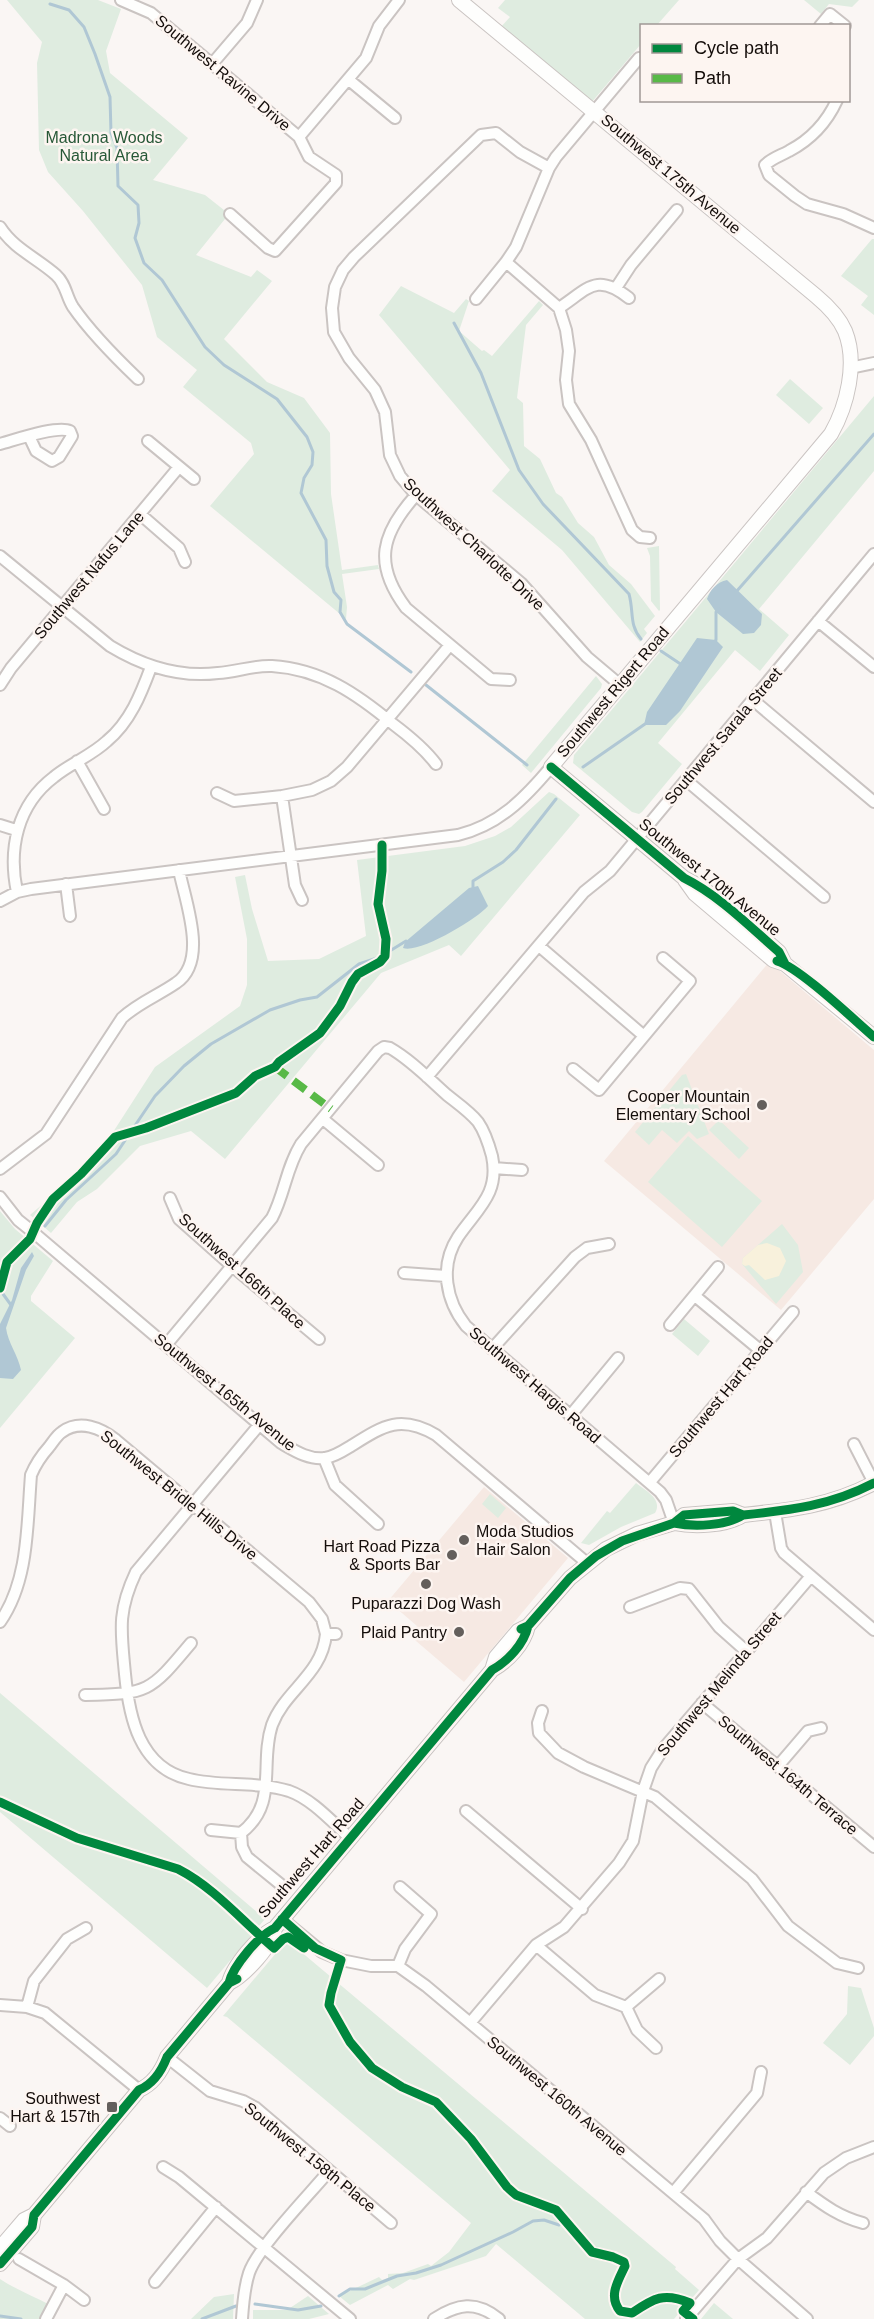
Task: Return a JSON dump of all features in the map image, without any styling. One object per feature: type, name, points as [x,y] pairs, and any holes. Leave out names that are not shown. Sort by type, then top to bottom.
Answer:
[{"type":"main road","name":"Southwest 175th Avenue","points":[[459,0],[828,306],[845,330],[850,344],[850,368]]},
{"type":"main road","name":"Southwest Rigert Road","points":[[551,767],[831,434],[844,405],[850,368]]},
{"type":"main road","name":"Southwest 170th Avenue","points":[[551,767],[684,878],[702,887],[717,899],[779,952],[785,964],[874,1036]]},
{"type":"main road","name":"Southwest Hart Road","points":[[0,2248],[24,2220],[34,2216],[140,2090],[146,2087],[163,2068],[167,2057],[229,1983],[232,1972],[266,1932],[279,1924],[492,1670],[496,1657],[518,1631],[528,1626],[570,1578],[587,1563],[606,1549],[637,1534],[674,1523],[685,1525],[734,1521],[743,1515],[814,1507],[874,1483]]},
{"type":"main road","name":"Southwest Hart Road","points":[[0,2264],[32,2227],[34,2216]]},
{"type":"street","name":"Southwest Ravine Drive","points":[[121,0],[151,13],[299,137],[366,58],[380,26],[399,0]]},
{"type":"street","points":[[212,64],[247,23],[258,0]]},
{"type":"street","points":[[822,24],[830,14],[842,24]]},
{"type":"street","points":[[476,299],[516,247],[549,168],[639,58]]},
{"type":"street","points":[[349,80],[395,118]]},
{"type":"street","points":[[836,102],[828,118],[818,129],[794,148],[770,159],[765,168],[769,175],[807,204],[843,214],[874,228]]},
{"type":"street","name":"Southwest Charlotte Drive","points":[[549,168],[520,152],[496,134],[481,135],[354,256],[343,270],[335,286],[332,308],[334,332],[349,358],[375,390],[385,412],[390,455],[400,476],[416,495],[521,583],[587,657],[619,684]]},
{"type":"street","points":[[230,214],[268,248],[275,251],[336,183],[336,174],[309,157],[299,137]]},
{"type":"street","points":[[616,288],[631,265],[677,210]]},
{"type":"street","points":[[0,227],[9,240],[22,251],[56,274],[64,283],[71,304],[82,319],[138,379]]},
{"type":"street","points":[[506,262],[559,308],[566,330],[569,351],[566,380],[569,404],[591,440],[632,530],[640,537],[650,538]]},
{"type":"street","points":[[559,308],[592,286],[603,284],[616,288],[628,298]]},
{"type":"street","points":[[850,368],[874,363]]},
{"type":"street","points":[[0,444],[29,436]]},
{"type":"street","points":[[148,441],[194,479]]},
{"type":"street","name":"Southwest Nafus Lane","points":[[0,685],[11,668],[179,467]]},
{"type":"street","points":[[416,495],[393,524],[386,544],[388,578],[395,594],[406,608],[491,679],[510,680]]},
{"type":"street","points":[[140,514],[179,548],[185,562]]},
{"type":"street","name":"Southwest Sarala Street","points":[[427,1077],[584,891],[610,871],[874,554]]},
{"type":"street","points":[[0,556],[110,646],[151,667],[190,674],[217,674],[272,666],[323,677],[348,689],[388,719],[424,749],[436,764]]},
{"type":"street","points":[[818,621],[874,667]]},
{"type":"street","points":[[217,793],[234,801],[282,796],[312,790],[331,781],[347,767],[450,645]]},
{"type":"street","points":[[17,892],[13,868],[16,830],[41,787],[109,740],[124,723],[140,698],[151,667]]},
{"type":"street","points":[[753,700],[874,802]]},
{"type":"street","points":[[77,761],[105,809]]},
{"type":"street","name":"Southwest Rigert Road","points":[[0,901],[17,892],[66,884],[458,835],[480,829],[514,807],[551,767]]},
{"type":"street","points":[[686,780],[824,897]]},
{"type":"street","points":[[282,796],[295,885],[302,900]]},
{"type":"street","points":[[0,825],[16,830]]},
{"type":"street","points":[[0,1169],[46,1134],[122,1018],[130,1010],[178,982],[188,970],[194,943],[179,870]]},
{"type":"street","points":[[66,884],[70,916]]},
{"type":"street","points":[[539,946],[644,1036]]},
{"type":"street","points":[[573,1069],[600,1090],[690,981],[663,958]]},
{"type":"street","name":"Southwest Hargis Road","points":[[166,1345],[272,1218],[281,1201],[292,1158],[378,1051],[384,1047],[397,1052],[478,1123],[490,1150],[494,1168],[493,1180],[485,1204],[458,1237],[452,1249],[446,1276],[454,1309],[466,1326],[492,1349],[650,1482],[666,1500],[674,1523]]},
{"type":"street","points":[[323,1119],[378,1166]]},
{"type":"street","points":[[494,1168],[522,1170]]},
{"type":"street","name":"Southwest 165th Avenue","points":[[0,1197],[18,1220],[281,1443],[310,1457],[324,1458]]},
{"type":"street","name":"Southwest 166th Place","points":[[170,1198],[179,1219],[320,1339]]},
{"type":"street","points":[[492,1349],[576,1257],[587,1248],[609,1244]]},
{"type":"street","points":[[670,1325],[718,1267]]},
{"type":"street","points":[[404,1273],[446,1276]]},
{"type":"street","points":[[694,1296],[760,1350]]},
{"type":"street","name":"Southwest Hart Road","points":[[650,1482],[793,1312]]},
{"type":"street","points":[[570,1416],[618,1358]]},
{"type":"street","points":[[378,1524],[335,1485],[324,1458],[340,1453],[390,1424],[406,1423],[421,1426],[436,1435],[587,1563]]},
{"type":"street","points":[[260,1424],[136,1572],[129,1587],[123,1606],[121,1627],[130,1717],[137,1736],[165,1768],[188,1779],[266,1785],[291,1792],[313,1805],[350,1838]]},
{"type":"street","name":"Southwest Bridle Hills Drive","points":[[0,1622],[15,1595],[22,1569],[31,1475],[36,1461],[62,1432],[83,1426],[104,1431],[309,1602],[331,1634],[316,1666],[276,1715],[269,1735],[262,1808],[248,1828],[241,1833]]},
{"type":"street","points":[[854,1444],[874,1483]]},
{"type":"street","points":[[775,1512],[781,1548],[788,1558],[874,1630]]},
{"type":"street","name":"Southwest Melinda Street","points":[[470,2023],[536,1945],[564,1926],[582,1909],[619,1863],[633,1841],[643,1791],[651,1768],[663,1749],[811,1576]]},
{"type":"street","points":[[630,1607],[680,1588],[689,1589],[718,1627],[746,1651]]},
{"type":"street","points":[[85,1695],[127,1695],[146,1690],[163,1677],[191,1643]]},
{"type":"street","name":"Southwest 164th Terrace","points":[[702,1702],[874,1847]]},
{"type":"street","points":[[542,1711],[538,1723],[539,1733],[558,1753],[584,1767],[643,1791],[663,1803],[752,1879],[788,1926],[837,1963],[858,1968]]},
{"type":"street","points":[[778,1766],[808,1731],[821,1728]]},
{"type":"street","points":[[466,1811],[582,1909]]},
{"type":"street","points":[[211,1830],[241,1833],[242,1847],[247,1857],[285,1888]]},
{"type":"street","points":[[279,1924],[315,1948],[341,1960],[371,1966],[398,1966],[405,1949],[431,1914],[400,1887]]},
{"type":"street","points":[[27,2007],[34,1981],[67,1939],[86,1928]]},
{"type":"street","points":[[536,1945],[595,1995],[626,2007],[637,2030],[656,2048]]},
{"type":"street","name":"Southwest 160th Avenue","points":[[398,1966],[426,1986],[674,2193],[704,2219],[720,2241],[738,2259],[807,2319]]},
{"type":"street","points":[[626,2007],[659,1979]]},
{"type":"street","points":[[0,2005],[27,2007],[56,2020],[140,2090]]},
{"type":"street","name":"Southwest 158th Place","points":[[167,2057],[210,2091],[250,2104],[392,2223]]},
{"type":"street","points":[[674,2193],[757,2093],[761,2072]]},
{"type":"street","points":[[0,2118],[10,2126]]},
{"type":"street","points":[[686,2319],[738,2259],[767,2238],[824,2173],[846,2158],[874,2147]]},
{"type":"street","points":[[163,2167],[265,2247],[350,2319]]},
{"type":"street","points":[[242,2319],[250,2272],[265,2247],[329,2171]]},
{"type":"street","points":[[806,2192],[831,2211],[847,2219],[863,2223]]},
{"type":"street","points":[[155,2282],[216,2208]]},
{"type":"street","points":[[19,2259],[64,2285],[84,2300]]},
{"type":"street","points":[[46,2319],[64,2285]]},
{"type":"street","points":[[434,2319],[452,2308],[474,2306],[491,2312],[499,2319]]},
{"type":"shaded area","name":"Cooper Mountain Elementary School","points":[[769,962],[874,1050],[874,1199],[781,1310],[604,1161]]},
{"type":"shaded area","points":[[484,1487],[568,1558],[464,1682],[409,1635],[417,1626],[388,1601]]},
{"type":"green space","name":"Madrona Woods Natural Area","points":[[7,0],[98,0],[121,9],[106,51],[110,73],[188,138],[153,180],[205,195],[229,214],[196,255],[251,277],[257,270],[272,281],[224,339],[267,382],[304,398],[330,433],[331,494],[342,570],[378,565],[379,569],[342,574],[347,607],[346,619],[210,506],[254,454],[251,443],[183,387],[197,370],[157,337],[142,285],[83,211],[48,172],[39,150],[37,63],[42,42]]},
{"type":"green space","points":[[505,0],[679,0],[658,24],[640,24],[640,45],[591,103],[500,28],[510,17],[498,8]]},
{"type":"green space","points":[[804,0],[859,0],[852,7],[829,4],[821,14]]},
{"type":"green space","points":[[874,239],[874,315],[861,305],[868,296],[841,276]]},
{"type":"green space","points":[[401,286],[454,313],[466,299],[469,301],[459,331],[482,351],[492,356],[539,301],[543,305],[526,325],[517,398],[523,403],[524,446],[540,459],[556,493],[562,497],[578,523],[594,537],[609,565],[631,584],[655,616],[644,629],[647,633],[640,642],[562,550],[492,491],[510,470],[379,315]]},
{"type":"green space","points":[[790,379],[823,408],[809,424],[776,395]]},
{"type":"green space","points":[[874,396],[874,471],[759,609],[789,635],[760,671],[735,650],[658,743],[682,764],[642,812],[639,814],[632,812],[573,763],[574,755]]},
{"type":"green space","points":[[659,546],[659,611],[651,601],[650,556],[647,548]]},
{"type":"green space","points":[[596,676],[602,684],[601,688],[531,773],[522,765]]},
{"type":"green space","points":[[549,792],[580,815],[461,956],[449,945],[381,973],[225,1159],[191,1131],[140,1146],[97,1189],[77,1202],[51,1233],[30,1215],[82,1170],[106,1143],[155,1067],[240,1006],[247,985],[247,939],[235,877],[245,875],[252,909],[268,961],[319,959],[366,936],[357,860],[465,846],[495,836],[511,827]]},
{"type":"green space","points":[[686,1074],[709,1134],[697,1139],[689,1131],[677,1143],[662,1130],[649,1145],[635,1132],[682,1075]]},
{"type":"green space","points":[[719,1120],[749,1148],[739,1159],[709,1130]]},
{"type":"green space","points":[[688,1136],[762,1201],[722,1247],[648,1182]]},
{"type":"green space","points":[[0,1211],[15,1229],[53,1261],[31,1296],[31,1301],[75,1338],[0,1428]]},
{"type":"green space","points":[[782,1224],[798,1245],[803,1272],[776,1304],[742,1264],[743,1258]]},
{"type":"green space","points":[[684,1319],[710,1341],[698,1356],[672,1334]]},
{"type":"green space","points":[[636,1483],[655,1499],[657,1508],[655,1513],[621,1527],[589,1545],[581,1543],[607,1511],[610,1513]]},
{"type":"green space","points":[[490,1494],[506,1508],[498,1518],[482,1504]]},
{"type":"green space","points":[[0,1693],[265,1919],[207,1988],[0,1812]]},
{"type":"green space","points":[[287,1940],[676,2267],[675,2269],[699,2290],[674,2319],[585,2319],[496,2244],[486,2256],[414,2280],[410,2279],[393,2289],[388,2285],[350,2305],[339,2296],[379,2277],[382,2280],[388,2278],[388,2274],[403,2273],[428,2264],[431,2266],[449,2252],[471,2223],[223,2016]]},
{"type":"green space","points":[[848,1986],[861,1988],[874,2028],[874,2036],[850,2065],[823,2043],[847,2014]]},
{"type":"green space","points":[[0,2279],[50,2305],[44,2319],[0,2319]]},
{"type":"green space","points":[[234,2294],[233,2319],[191,2319],[214,2297]]},
{"type":"green space","points":[[308,2296],[329,2314],[309,2319],[253,2319],[253,2310],[287,2310]]},
{"type":"green space","points":[[714,2303],[733,2319],[701,2319]]},
{"type":"sand","points":[[767,1243],[780,1248],[786,1261],[779,1276],[765,1280],[749,1265],[742,1264],[743,1258],[758,1245]]},
{"type":"water","points":[[727,580],[762,614],[761,625],[754,633],[743,634],[716,612],[707,599],[714,587]]},
{"type":"water","points":[[697,638],[716,640],[723,647],[680,711],[666,725],[644,725],[647,712]]},
{"type":"water","points":[[478,886],[488,906],[482,912],[434,941],[421,946],[403,948],[405,942],[469,888]]},
{"type":"water","points":[[32,1252],[34,1256],[26,1270],[6,1328],[21,1370],[13,1379],[0,1378],[0,1324],[12,1300],[21,1268]]},
{"type":"waterway","points":[[50,4],[69,10],[84,27],[95,54],[110,97],[111,133],[117,148],[118,186],[138,205],[139,223],[135,238],[144,263],[162,280],[205,347],[224,365],[277,399],[307,437],[313,452],[312,465],[304,478],[301,493],[326,540],[327,566],[334,592],[341,600],[340,612],[347,624],[411,672]]},
{"type":"waterway","points":[[454,323],[481,373],[519,470],[543,504],[629,594],[633,623],[641,639]]},
{"type":"waterway","points":[[736,592],[874,434]]},
{"type":"waterway","points":[[713,643],[716,640],[716,612],[719,609]]},
{"type":"waterway","points":[[661,651],[682,665]]},
{"type":"waterway","points":[[426,685],[527,765]]},
{"type":"waterway","points":[[583,767],[645,724]]},
{"type":"waterway","points":[[473,889],[473,881],[503,862],[516,850],[556,799]]},
{"type":"waterway","points":[[134,1127],[155,1096],[184,1066],[211,1044],[270,1010],[317,997],[359,964],[380,957],[406,941]]},
{"type":"waterway","points":[[45,1226],[66,1200],[116,1154],[128,1136]]},
{"type":"waterway","points":[[3,1294],[11,1305]]},
{"type":"waterway","points":[[339,2296],[350,2289],[365,2289],[397,2276],[441,2265],[533,2221],[544,2220],[559,2225]]},
{"type":"waterway","points":[[255,2304],[298,2310],[321,2306]]},
{"type":"waterway","points":[[202,2319],[236,2306]]},
{"type":"waterway","points":[[0,2316],[21,2319]]},
{"type":"marked path","points":[[275,1067],[331,1109]]},
{"type":"cycle path","points":[[551,767],[684,878],[734,912],[779,952],[785,964]]},
{"type":"cycle path","points":[[0,1288],[7,1262],[30,1239],[37,1223],[53,1199],[81,1174],[115,1137],[146,1128],[236,1093],[255,1076],[275,1067],[320,1033],[340,1006],[358,974],[380,962],[385,956],[386,939],[378,904],[382,845]]},
{"type":"cycle path","points":[[777,961],[812,983],[874,1037]]},
{"type":"cycle path","points":[[674,1523],[710,1525],[743,1515],[810,1506],[842,1497],[874,1483]]},
{"type":"cycle path","points":[[521,1629],[528,1626],[570,1578],[596,1556],[622,1541],[674,1523],[684,1515],[733,1511],[743,1515]]},
{"type":"cycle path","points":[[229,1983],[247,1952],[275,1928],[492,1670],[514,1651],[523,1639],[528,1626]]},
{"type":"cycle path","points":[[0,1802],[77,1838],[178,1869],[216,1895],[274,1948],[288,1937],[304,1948]]},
{"type":"cycle path","points":[[282,1919],[315,1948],[341,1960],[329,2005],[350,2042],[372,2068],[402,2087],[436,2102],[471,2139],[507,2187],[516,2195],[556,2210],[592,2252],[624,2262],[625,2266],[614,2294],[620,2311],[632,2313],[653,2300],[666,2297],[690,2303],[683,2311],[693,2319]]},
{"type":"cycle path","points":[[0,2264],[32,2227],[34,2215],[139,2090],[156,2076],[167,2057],[229,1983],[237,1979]]},
{"type":"place","name":"Cooper Mountain Elementary School","points":[[762,1105]]},
{"type":"place","name":"Moda Studios Hair Salon","points":[[464,1540]]},
{"type":"place","name":"Hart Road Pizza & Sports Bar","points":[[452,1555]]},
{"type":"place","name":"Puparazzi Dog Wash","points":[[426,1584]]},
{"type":"place","name":"Plaid Pantry","points":[[459,1632]]},
{"type":"place","name":"Southwest Hart & 157th","points":[[112,2107]]}]
